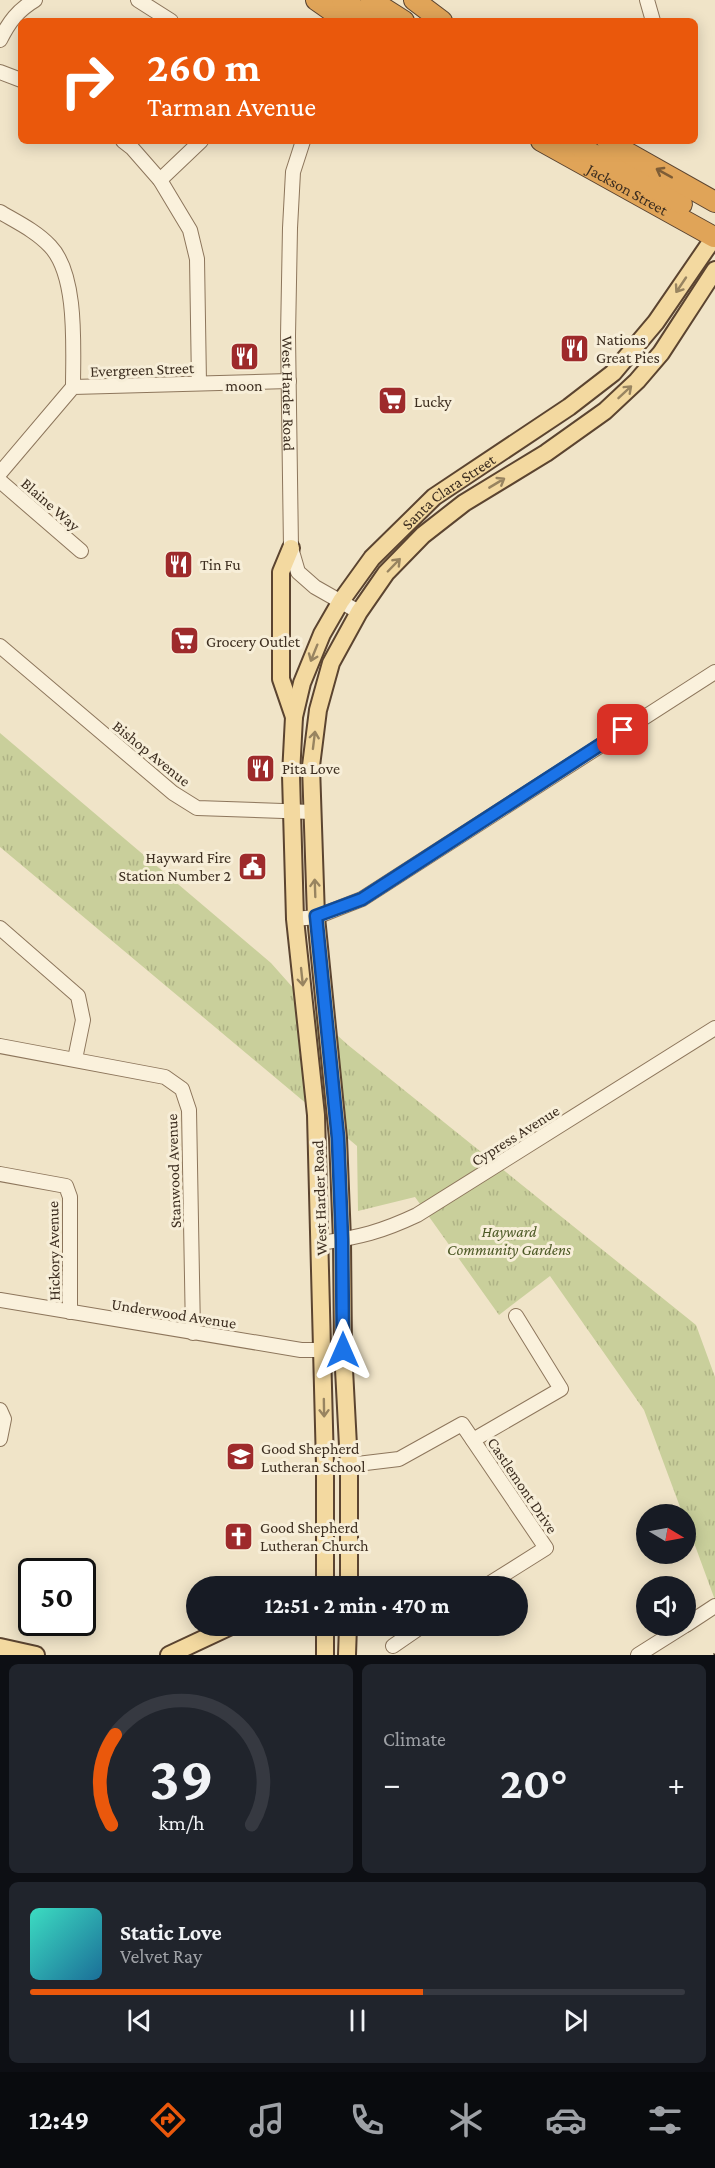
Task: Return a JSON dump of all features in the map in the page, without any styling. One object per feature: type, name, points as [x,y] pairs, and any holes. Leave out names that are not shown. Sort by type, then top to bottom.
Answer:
[{"type":"highway","points":[[315,0],[342,18]]},
{"type":"highway","points":[[342,0],[369,18]]},
{"type":"highway","points":[[371,0],[399,18]]},
{"type":"highway","points":[[414,0],[438,18]]},
{"type":"highway","name":"Jackson Street","points":[[547,144],[715,233]]},
{"type":"highway","points":[[575,144],[715,233]]},
{"type":"highway","name":"Jackson Street","points":[[612,144],[715,202]]},
{"type":"main road","name":"Santa Clara Street","points":[[292,811],[294,717],[311,658],[341,601],[372,558],[434,497],[572,405],[613,374],[656,322],[715,233]]},
{"type":"main road","name":"Santa Clara Street","points":[[312,812],[311,766],[318,710],[331,663],[359,612],[387,573],[423,535],[464,503],[585,426],[637,381],[661,353],[715,270]]},
{"type":"main road","points":[[291,548],[281,572],[280,679],[294,717]]},
{"type":"main road","name":"West Harder Road","points":[[292,811],[295,919],[316,1115],[321,1243],[325,1576]]},
{"type":"main road","name":"West Harder Road","points":[[312,812],[316,916],[338,1138],[343,1350],[349,1465],[349,1576]]},
{"type":"main road","points":[[293,856],[314,855]]},
{"type":"main road","points":[[169,1655],[210,1636]]},
{"type":"main road","points":[[325,1636],[325,1655]]},
{"type":"main road","points":[[347,1655],[348,1636]]},
{"type":"main road","points":[[0,1647],[36,1655]]},
{"type":"street","points":[[0,40],[9,22],[23,7],[35,0]]},
{"type":"street","points":[[138,0],[166,18]]},
{"type":"street","points":[[647,0],[652,18]]},
{"type":"street","points":[[0,72],[18,79]]},
{"type":"street","points":[[127,144],[160,180],[190,230],[197,259],[199,383]]},
{"type":"street","points":[[160,180],[198,144]]},
{"type":"street","name":"West Harder Road","points":[[302,144],[293,172],[290,228],[288,336],[291,548],[298,572],[315,587],[359,612]]},
{"type":"street","points":[[0,212],[33,232],[51,247],[62,264],[70,296],[73,387]]},
{"type":"street","name":"Evergreen Street","points":[[0,473],[73,387],[289,381]]},
{"type":"street","name":"Blaine Way","points":[[0,481],[81,551]]},
{"type":"street","name":"Bishop Avenue","points":[[0,646],[172,794],[196,808],[312,812]]},
{"type":"street","points":[[295,919],[316,916],[362,899],[715,672]]},
{"type":"street","points":[[0,928],[78,996],[83,1020],[75,1059]]},
{"type":"street","name":"Cypress Avenue","points":[[321,1243],[365,1236],[417,1215],[715,1028]]},
{"type":"street","name":"Stanwood Avenue","points":[[0,1046],[165,1077],[182,1089],[189,1110],[193,1333]]},
{"type":"street","name":"Hickory Avenue","points":[[0,1174],[66,1186],[70,1197],[70,1312]]},
{"type":"street","name":"Underwood Avenue","points":[[0,1300],[301,1350],[343,1350]]},
{"type":"street","points":[[349,1465],[399,1459],[462,1424],[473,1440],[561,1389],[516,1316]]},
{"type":"street","points":[[0,1410],[4,1419],[0,1439]]},
{"type":"street","name":"Castlemont Drive","points":[[473,1440],[546,1548],[501,1576]]},
{"type":"street","points":[[696,1618],[715,1606]]},
{"type":"street","points":[[393,1646],[408,1636]]},
{"type":"street","points":[[638,1655],[668,1636]]},
{"type":"green space","name":"Hayward Community Gardens","points":[[0,733],[271,963],[327,1026],[348,1045],[696,1325],[715,1377],[715,1600],[696,1548],[696,1504],[679,1504],[644,1410],[550,1276],[499,1315],[415,1197],[358,1211],[357,1146],[0,847]]},
{"type":"place","name":"Nations Great Pies","points":[[575,348]]},
{"type":"place","name":"moon","points":[[244,357]]},
{"type":"place","name":"Lucky","points":[[393,401]]},
{"type":"place","name":"Tin Fu","points":[[179,564]]},
{"type":"place","name":"Grocery Outlet","points":[[185,641]]},
{"type":"place","name":"Pita Love","points":[[261,768]]},
{"type":"place","name":"Hayward Fire Station Number 2","points":[[252,866]]},
{"type":"place","name":"Good Shepherd Lutheran School","points":[[240,1457]]},
{"type":"place","name":"Good Shepherd Lutheran Church","points":[[239,1536]]},
{"type":"route","points":[[343,1350],[338,1138],[316,916],[362,899],[623,730]]}]
